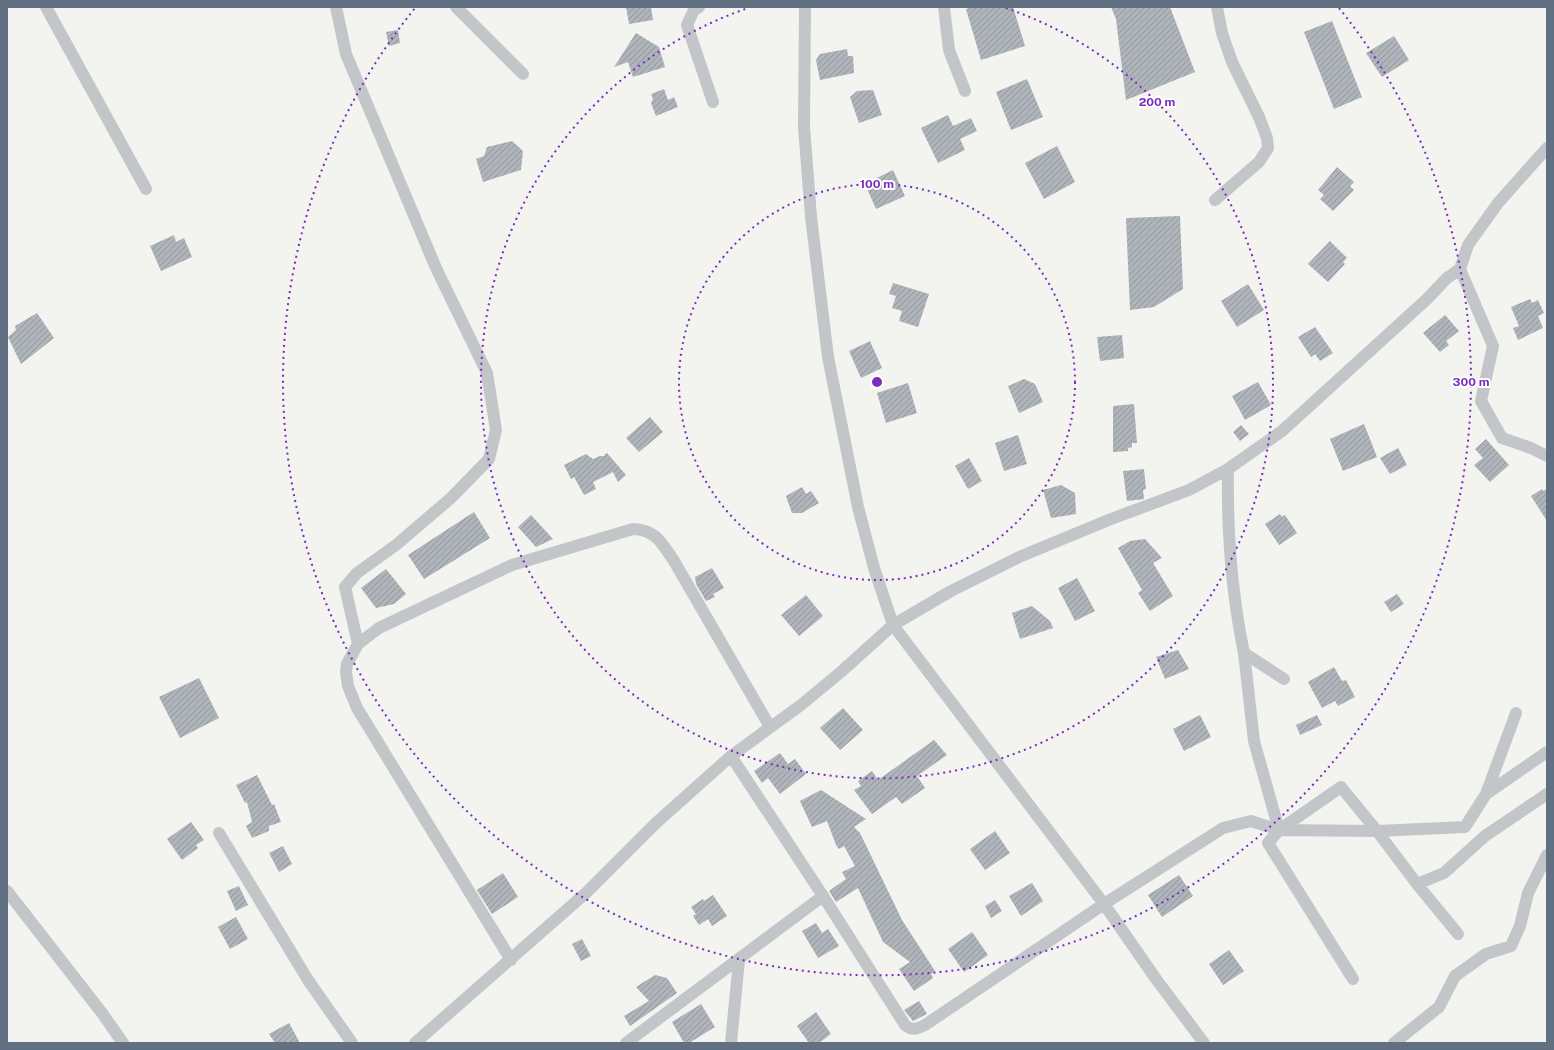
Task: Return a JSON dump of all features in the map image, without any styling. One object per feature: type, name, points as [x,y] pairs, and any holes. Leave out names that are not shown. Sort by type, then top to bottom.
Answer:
[{"type":"street","points":[[46,7],[146,190]]},
{"type":"street","points":[[336,7],[346,54],[436,268],[487,373],[496,430],[489,459],[451,498],[396,545],[357,573],[345,587],[358,644]]},
{"type":"street","points":[[456,7],[523,74]]},
{"type":"street","points":[[699,7],[694,10],[687,25],[713,102]]},
{"type":"street","points":[[805,7],[804,127],[811,217],[828,357],[858,507],[874,568],[893,625],[1104,904],[1156,979],[1204,1043]]},
{"type":"street","points":[[944,7],[949,50],[965,91]]},
{"type":"street","points":[[1215,200],[1259,162],[1268,148],[1267,138],[1259,117],[1232,62],[1222,33],[1217,7]]},
{"type":"street","points":[[415,1043],[587,892],[656,823],[731,756],[801,705],[842,671],[893,625],[951,591],[1019,557],[1111,519],[1189,490],[1228,469],[1282,432],[1427,299],[1447,278],[1460,269],[1468,245],[1472,239],[1498,203],[1547,148]]},
{"type":"street","points":[[1460,269],[1493,346],[1481,401],[1502,438],[1531,448],[1547,456]]},
{"type":"street","points":[[1228,469],[1227,515],[1240,634],[1244,653],[1254,741],[1279,830]]},
{"type":"street","points":[[511,960],[357,708],[348,686],[346,672],[347,664],[358,644],[379,628],[512,565],[633,529],[643,529],[651,532],[660,540],[674,561],[770,727]]},
{"type":"street","points":[[1244,653],[1284,679]]},
{"type":"street","points":[[731,756],[824,896],[905,1025],[914,1029],[925,1025],[1104,904],[1223,828],[1251,821],[1279,830],[1377,831],[1465,827],[1486,794],[1516,713]]},
{"type":"street","points":[[1486,794],[1547,752]]},
{"type":"street","points":[[1353,979],[1268,843],[1279,830],[1340,787],[1377,831],[1417,884],[1458,934]]},
{"type":"street","points":[[1417,884],[1444,874],[1485,836],[1547,794]]},
{"type":"street","points":[[219,833],[308,980],[352,1043]]},
{"type":"street","points":[[1394,1043],[1439,1007],[1456,976],[1486,954],[1511,946],[1520,926],[1528,893],[1547,855]]},
{"type":"street","points":[[7,891],[102,1013],[123,1043]]},
{"type":"street","points":[[626,1043],[824,896]]},
{"type":"street","points":[[732,1043],[739,960]]},
{"type":"building","points":[[626,7],[651,7],[653,20],[629,24]]},
{"type":"building","points":[[973,7],[1013,7],[1025,46],[981,60],[966,9]]},
{"type":"building","points":[[1111,7],[1170,7],[1195,72],[1126,100],[1116,19]]},
{"type":"building","points":[[1332,21],[1362,97],[1334,109],[1304,32]]},
{"type":"building","points":[[398,30],[400,43],[389,46],[386,32]]},
{"type":"building","points":[[636,33],[659,47],[665,67],[633,77],[628,62],[614,67]]},
{"type":"building","points":[[1394,36],[1409,60],[1382,77],[1366,53]]},
{"type":"building","points":[[847,49],[848,56],[853,56],[854,73],[820,80],[816,60],[820,54]]},
{"type":"building","points":[[1027,79],[1043,117],[1011,130],[996,92]]},
{"type":"building","points":[[664,89],[668,100],[674,97],[678,107],[656,116],[651,103],[653,99],[651,94]]},
{"type":"building","points":[[873,90],[882,115],[859,123],[850,97],[857,91]]},
{"type":"building","points":[[948,115],[953,126],[971,118],[977,131],[960,139],[965,150],[938,163],[921,128]]},
{"type":"building","points":[[512,141],[523,151],[521,170],[483,182],[476,159],[484,156],[487,147]]},
{"type":"building","points":[[1057,146],[1075,182],[1044,199],[1025,163]]},
{"type":"building","points":[[1337,167],[1354,182],[1350,186],[1354,190],[1333,211],[1320,199],[1324,195],[1318,190]]},
{"type":"building","points":[[893,170],[905,196],[876,209],[865,184]]},
{"type":"building","points":[[1180,216],[1183,289],[1154,307],[1130,310],[1126,218]]},
{"type":"building","points":[[174,235],[176,242],[184,238],[192,257],[161,271],[150,246]]},
{"type":"building","points":[[1330,241],[1347,258],[1343,262],[1345,264],[1328,282],[1308,264]]},
{"type":"building","points":[[893,283],[929,294],[918,327],[899,321],[902,311],[892,308],[896,296],[889,294]]},
{"type":"building","points":[[1248,284],[1264,310],[1237,327],[1221,301]]},
{"type":"building","points":[[1530,299],[1532,303],[1538,300],[1544,313],[1538,316],[1543,328],[1518,340],[1513,328],[1519,326],[1511,307]]},
{"type":"building","points":[[37,313],[54,338],[21,364],[8,337],[16,330],[15,326]]},
{"type":"building","points":[[1445,315],[1459,331],[1446,341],[1449,345],[1440,352],[1423,333]]},
{"type":"building","points":[[1315,327],[1333,353],[1320,361],[1315,354],[1311,357],[1298,337]]},
{"type":"building","points":[[1122,335],[1124,358],[1100,361],[1097,337]]},
{"type":"building","points":[[870,341],[882,368],[861,378],[849,351]]},
{"type":"building","points":[[1024,379],[1035,384],[1043,402],[1019,413],[1008,386]]},
{"type":"building","points":[[1258,382],[1271,405],[1245,420],[1232,396]]},
{"type":"building","points":[[908,383],[917,413],[886,423],[877,393]]},
{"type":"building","points":[[1134,404],[1137,443],[1132,443],[1132,447],[1128,448],[1128,451],[1113,452],[1113,406]]},
{"type":"building","points":[[650,417],[663,432],[639,452],[626,438]]},
{"type":"building","points":[[1364,424],[1377,457],[1343,471],[1330,439]]},
{"type":"building","points":[[1241,425],[1249,434],[1240,441],[1233,432]]},
{"type":"building","points":[[1018,435],[1027,464],[1004,471],[995,443]]},
{"type":"building","points":[[1486,439],[1509,465],[1490,482],[1474,465],[1483,458],[1475,449]]},
{"type":"building","points":[[1398,448],[1407,465],[1390,474],[1380,458]]},
{"type":"building","points":[[607,453],[626,475],[618,482],[613,472],[593,482],[596,489],[584,495],[574,477],[571,479],[564,465],[586,454],[593,459],[600,456],[605,456],[604,455]]},
{"type":"building","points":[[969,458],[982,481],[968,489],[955,466]]},
{"type":"building","points":[[1144,469],[1146,489],[1143,490],[1144,499],[1127,501],[1123,471]]},
{"type":"building","points":[[1061,485],[1075,493],[1076,514],[1051,518],[1043,490]]},
{"type":"building","points":[[802,487],[806,494],[811,491],[819,503],[802,513],[792,513],[786,496]]},
{"type":"building","points":[[1542,489],[1543,491],[1547,489],[1547,521],[1531,496]]},
{"type":"building","points":[[474,512],[490,538],[424,579],[408,555]]},
{"type":"building","points":[[1280,514],[1282,517],[1285,515],[1297,533],[1279,545],[1265,524]]},
{"type":"building","points":[[531,515],[553,539],[536,547],[518,527]]},
{"type":"building","points":[[1145,539],[1162,558],[1153,563],[1173,596],[1150,611],[1138,593],[1142,590],[1118,548],[1130,541]]},
{"type":"building","points":[[712,568],[724,588],[713,594],[715,597],[706,601],[696,584],[695,577]]},
{"type":"building","points":[[386,569],[406,594],[394,604],[376,608],[361,588]]},
{"type":"building","points":[[1077,578],[1095,611],[1075,621],[1058,588]]},
{"type":"building","points":[[1397,594],[1404,604],[1391,612],[1384,602]]},
{"type":"building","points":[[806,595],[823,616],[799,636],[781,615]]},
{"type":"building","points":[[1032,606],[1050,621],[1053,628],[1020,639],[1012,613]]},
{"type":"building","points":[[1178,650],[1189,669],[1165,679],[1156,657]]},
{"type":"building","points":[[1334,667],[1342,681],[1346,680],[1355,697],[1338,706],[1335,701],[1322,708],[1308,682]]},
{"type":"building","points":[[199,678],[219,718],[180,738],[159,697]]},
{"type":"building","points":[[843,708],[863,730],[840,750],[820,728]]},
{"type":"building","points":[[1200,715],[1211,737],[1184,751],[1173,729]]},
{"type":"building","points":[[1317,715],[1322,725],[1300,735],[1296,725]]},
{"type":"building","points":[[934,740],[947,755],[917,776],[925,788],[902,804],[896,797],[872,814],[854,790],[861,786],[858,781],[872,771],[878,780]]},
{"type":"building","points":[[780,753],[788,764],[795,759],[806,774],[780,794],[768,778],[762,783],[754,771]]},
{"type":"building","points":[[257,775],[272,805],[274,804],[281,822],[269,826],[269,831],[252,838],[246,826],[252,822],[247,802],[245,803],[236,785]]},
{"type":"building","points":[[821,790],[866,819],[854,827],[860,833],[902,920],[935,971],[931,974],[933,978],[914,991],[899,969],[910,962],[883,942],[858,888],[836,902],[829,891],[846,879],[842,872],[855,866],[844,846],[839,849],[836,845],[827,821],[812,827],[800,801]]},
{"type":"building","points":[[191,822],[204,840],[196,845],[198,848],[182,860],[167,839]]},
{"type":"building","points":[[995,831],[1010,853],[985,870],[970,849]]},
{"type":"building","points":[[283,846],[292,864],[279,872],[269,853]]},
{"type":"building","points":[[503,873],[518,897],[492,914],[477,890]]},
{"type":"building","points":[[1179,875],[1193,896],[1162,917],[1148,895]]},
{"type":"building","points":[[1032,883],[1043,901],[1021,916],[1009,896]]},
{"type":"building","points":[[239,886],[248,905],[236,911],[227,891]]},
{"type":"building","points":[[713,895],[727,916],[712,926],[708,919],[699,925],[693,916],[696,914],[691,907],[703,899],[704,901]]},
{"type":"building","points":[[995,900],[1002,911],[991,918],[985,906]]},
{"type":"building","points":[[236,917],[248,939],[230,949],[218,927]]},
{"type":"building","points":[[816,923],[822,933],[828,929],[839,946],[818,958],[802,931]]},
{"type":"building","points":[[972,932],[988,955],[964,972],[948,949]]},
{"type":"building","points":[[582,939],[591,956],[581,961],[572,944]]},
{"type":"building","points":[[1229,950],[1244,971],[1223,985],[1209,964]]},
{"type":"building","points":[[655,975],[667,978],[677,993],[630,1026],[624,1016],[649,1001],[636,987]]},
{"type":"building","points":[[919,1001],[927,1014],[913,1021],[904,1010]]},
{"type":"building","points":[[701,1004],[715,1027],[689,1043],[684,1043],[672,1022]]},
{"type":"building","points":[[816,1012],[831,1034],[819,1043],[809,1043],[797,1026]]},
{"type":"building","points":[[289,1023],[300,1043],[275,1043],[269,1034]]}]
